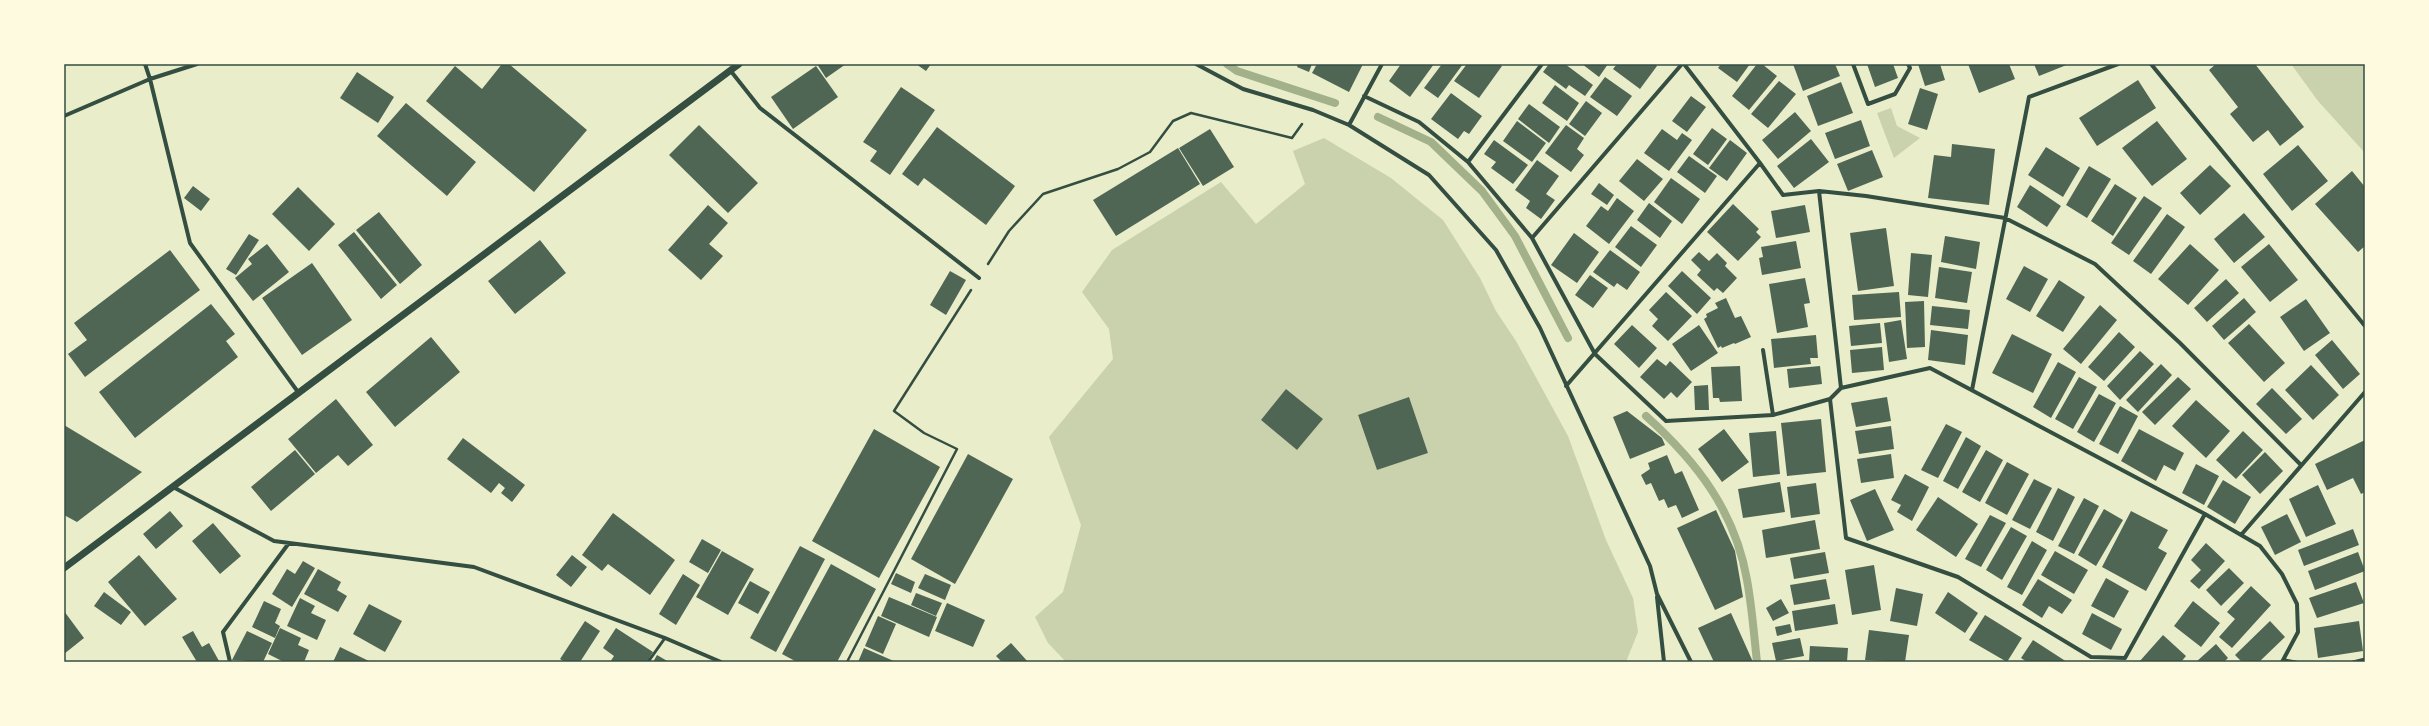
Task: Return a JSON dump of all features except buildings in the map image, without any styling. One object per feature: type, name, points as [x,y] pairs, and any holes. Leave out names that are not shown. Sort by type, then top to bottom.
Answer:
[{"type":"street","points":[[145,64],[190,243],[298,392]]},
{"type":"street","points":[[64,116],[150,79],[197,64]]},
{"type":"street","points":[[64,568],[739,64]]},
{"type":"street","points":[[1196,64],[1243,89],[1313,110],[1349,125],[1429,175],[1496,250],[1540,328],[1650,566],[1656,594],[1664,662]]},
{"type":"street","points":[[1349,125],[1382,64]]},
{"type":"street","points":[[1468,162],[1542,64]]},
{"type":"street","points":[[1532,238],[1683,64],[1783,195],[1819,191],[1866,196],[2005,218],[2095,264],[2180,343],[2301,465]]},
{"type":"street","points":[[1853,64],[1868,104],[1895,94],[1910,68],[1908,64]]},
{"type":"street","points":[[1972,390],[2028,97],[2118,64]]},
{"type":"street","points":[[2151,64],[2365,326]]},
{"type":"street","points":[[730,70],[760,108],[979,278]]},
{"type":"street","points":[[1364,96],[1419,122],[1468,162],[1532,238],[1595,354],[1666,421],[1773,415],[1830,399],[1841,388],[1930,368],[2205,514],[2260,546],[2282,574],[2297,604],[2298,632],[2284,661]]},
{"type":"street","points":[[1566,386],[1760,163]]},
{"type":"street","points":[[1819,191],[1841,388]]},
{"type":"street","points":[[1763,350],[1773,415]]},
{"type":"street","points":[[2240,535],[2365,392]]},
{"type":"street","points":[[1830,399],[1846,538],[1958,577],[2091,657],[2125,658],[2205,514]]},
{"type":"street","points":[[173,486],[274,541],[474,567],[665,638],[721,662]]},
{"type":"street","points":[[230,662],[223,632],[289,543]]},
{"type":"street","points":[[1656,594],[1691,662]]},
{"type":"lane","points":[[648,662],[665,638]]},
{"type":"lane","points":[[2353,662],[2365,659]]},
{"type":"lane","points":[[2284,661],[2296,662]]},
{"type":"path","points":[[847,662],[957,449],[924,433],[894,411],[1009,232],[1043,194],[1118,170],[1150,152],[1173,121],[1191,113],[1292,138],[1313,110]]},
{"type":"green space","points":[[2291,64],[2365,64],[2365,153],[2318,101]]},
{"type":"green space","points":[[1891,108],[1897,126],[1920,138],[1894,158],[1877,113]]},
{"type":"green space","points":[[1324,138],[1391,178],[1443,220],[1480,278],[1496,311],[1516,341],[1568,436],[1606,540],[1633,598],[1638,632],[1626,662],[1066,662],[1048,643],[1035,617],[1063,592],[1081,525],[1049,437],[1113,359],[1109,329],[1082,292],[1112,250],[1221,182],[1256,224],[1305,184],[1293,151]],"holes":[[[1409,398],[1428,453],[1377,470],[1358,416]],[[1323,419],[1297,450],[1261,420]]]},
{"type":"waterway","points":[[1227,64],[1237,71],[1335,103]]},
{"type":"waterway","points":[[1378,117],[1431,142],[1482,191],[1515,236],[1568,338]]},
{"type":"waterway","points":[[1646,416],[1682,451],[1697,470],[1711,489],[1733,532],[1741,555],[1747,580],[1752,611],[1757,662]]}]
